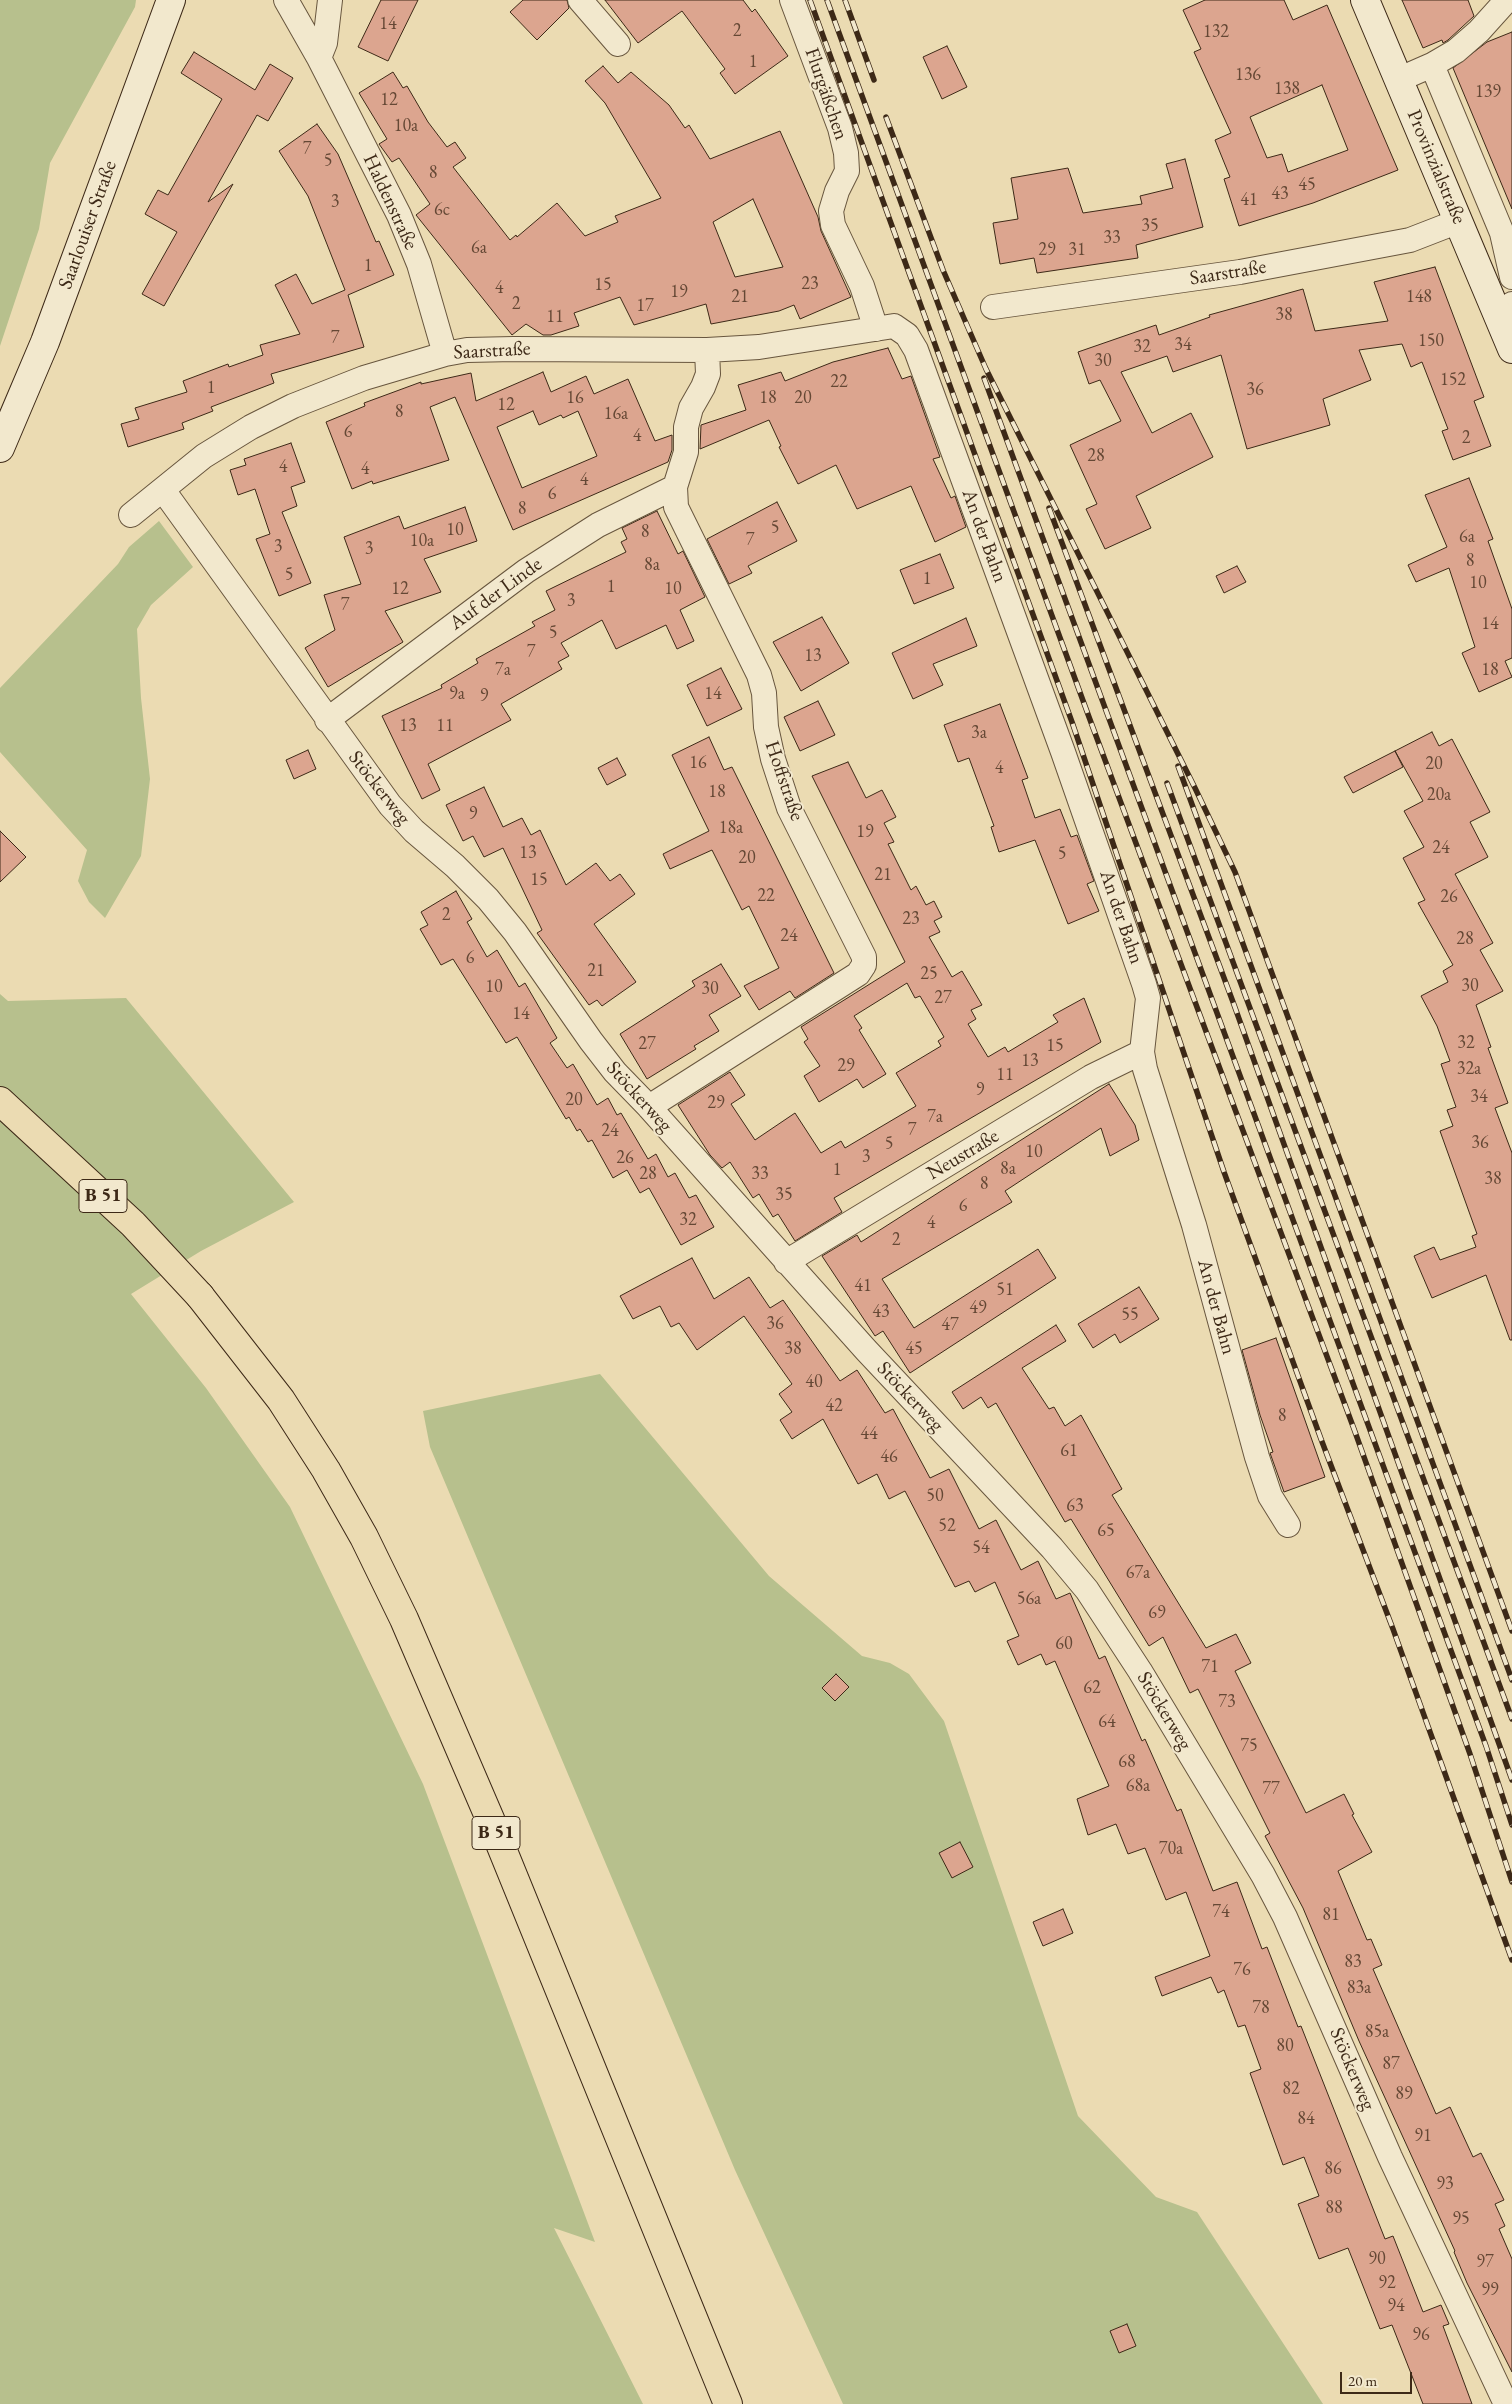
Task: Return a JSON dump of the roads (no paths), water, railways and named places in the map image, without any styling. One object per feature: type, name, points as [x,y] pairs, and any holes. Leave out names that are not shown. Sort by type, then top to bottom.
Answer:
[{"type":"main road","name":"Saarlouiser Straße","points":[[0,448],[45,342],[171,0]]},
{"type":"main road","name":"Provinzialstraße","points":[[1365,0],[1400,79],[1509,341]]},
{"type":"main road","name":"B 51","points":[[0,1101],[133,1224],[200,1296],[281,1400],[326,1470],[364,1537],[404,1619],[490,1819],[728,2404]]},
{"type":"street","name":"Haldenstraße","points":[[286,0],[319,58],[398,215],[419,264],[445,354]]},
{"type":"street","points":[[319,58],[325,43],[330,0]]},
{"type":"street","points":[[580,0],[618,44]]},
{"type":"street","name":"Flurgäßchen","points":[[792,0],[840,128],[846,153],[847,171],[837,191],[831,211],[833,226],[885,328]]},
{"type":"street","points":[[1400,79],[1432,65],[1462,46],[1507,0]]},
{"type":"street","name":"Provinzialstraße","points":[[1432,65],[1502,233],[1512,278]]},
{"type":"street","name":"Saarstraße","points":[[993,307],[1240,272],[1410,240],[1459,221]]},
{"type":"street","name":"Provinzialstraße","points":[[1509,341],[1512,304]]},
{"type":"street","name":"Saarstraße","points":[[131,515],[204,456],[251,427],[293,406],[364,378],[445,354],[467,350],[707,350],[759,347],[885,328]]},
{"type":"street","name":"An der Bahn","points":[[885,328],[907,335],[916,350],[1056,733],[1144,984],[1147,1008],[1142,1052],[1194,1225],[1257,1457],[1270,1496],[1288,1525]]},
{"type":"street","name":"Hoffstraße","points":[[649,1107],[858,974],[864,965],[864,957],[789,808],[773,759],[766,726],[764,693],[759,675],[676,507],[675,486],[686,452],[686,427],[692,408],[704,387],[708,374],[707,350]]},
{"type":"street","name":"Auf der Linde","points":[[327,720],[526,570],[598,525],[675,486]]},
{"type":"street","name":"Stöckerweg","points":[[162,490],[390,805],[414,831],[455,866],[488,899],[515,932],[615,1072],[649,1107],[786,1262],[1052,1548],[1087,1590],[1140,1671],[1263,1875],[1285,1917],[1390,2157],[1506,2404]]},
{"type":"street","name":"Neustraße","points":[[786,1262],[1091,1077],[1142,1052]]},
{"type":"railway","points":[[810,0],[1072,722],[1224,1172],[1321,1439],[1393,1629],[1512,1960]]},
{"type":"railway","points":[[827,0],[1089,717],[1354,1429],[1470,1754],[1512,1882]]},
{"type":"railway","points":[[845,0],[874,80]]},
{"type":"railway","points":[[886,117],[943,270],[986,369],[1235,872],[1512,1631]]},
{"type":"railway","points":[[984,378],[1486,1746],[1512,1825]]},
{"type":"railway","points":[[1049,508],[1233,1002],[1512,1780]]},
{"type":"railway","points":[[1178,766],[1512,1680]]},
{"type":"railway","points":[[1167,783],[1512,1719]]}]
